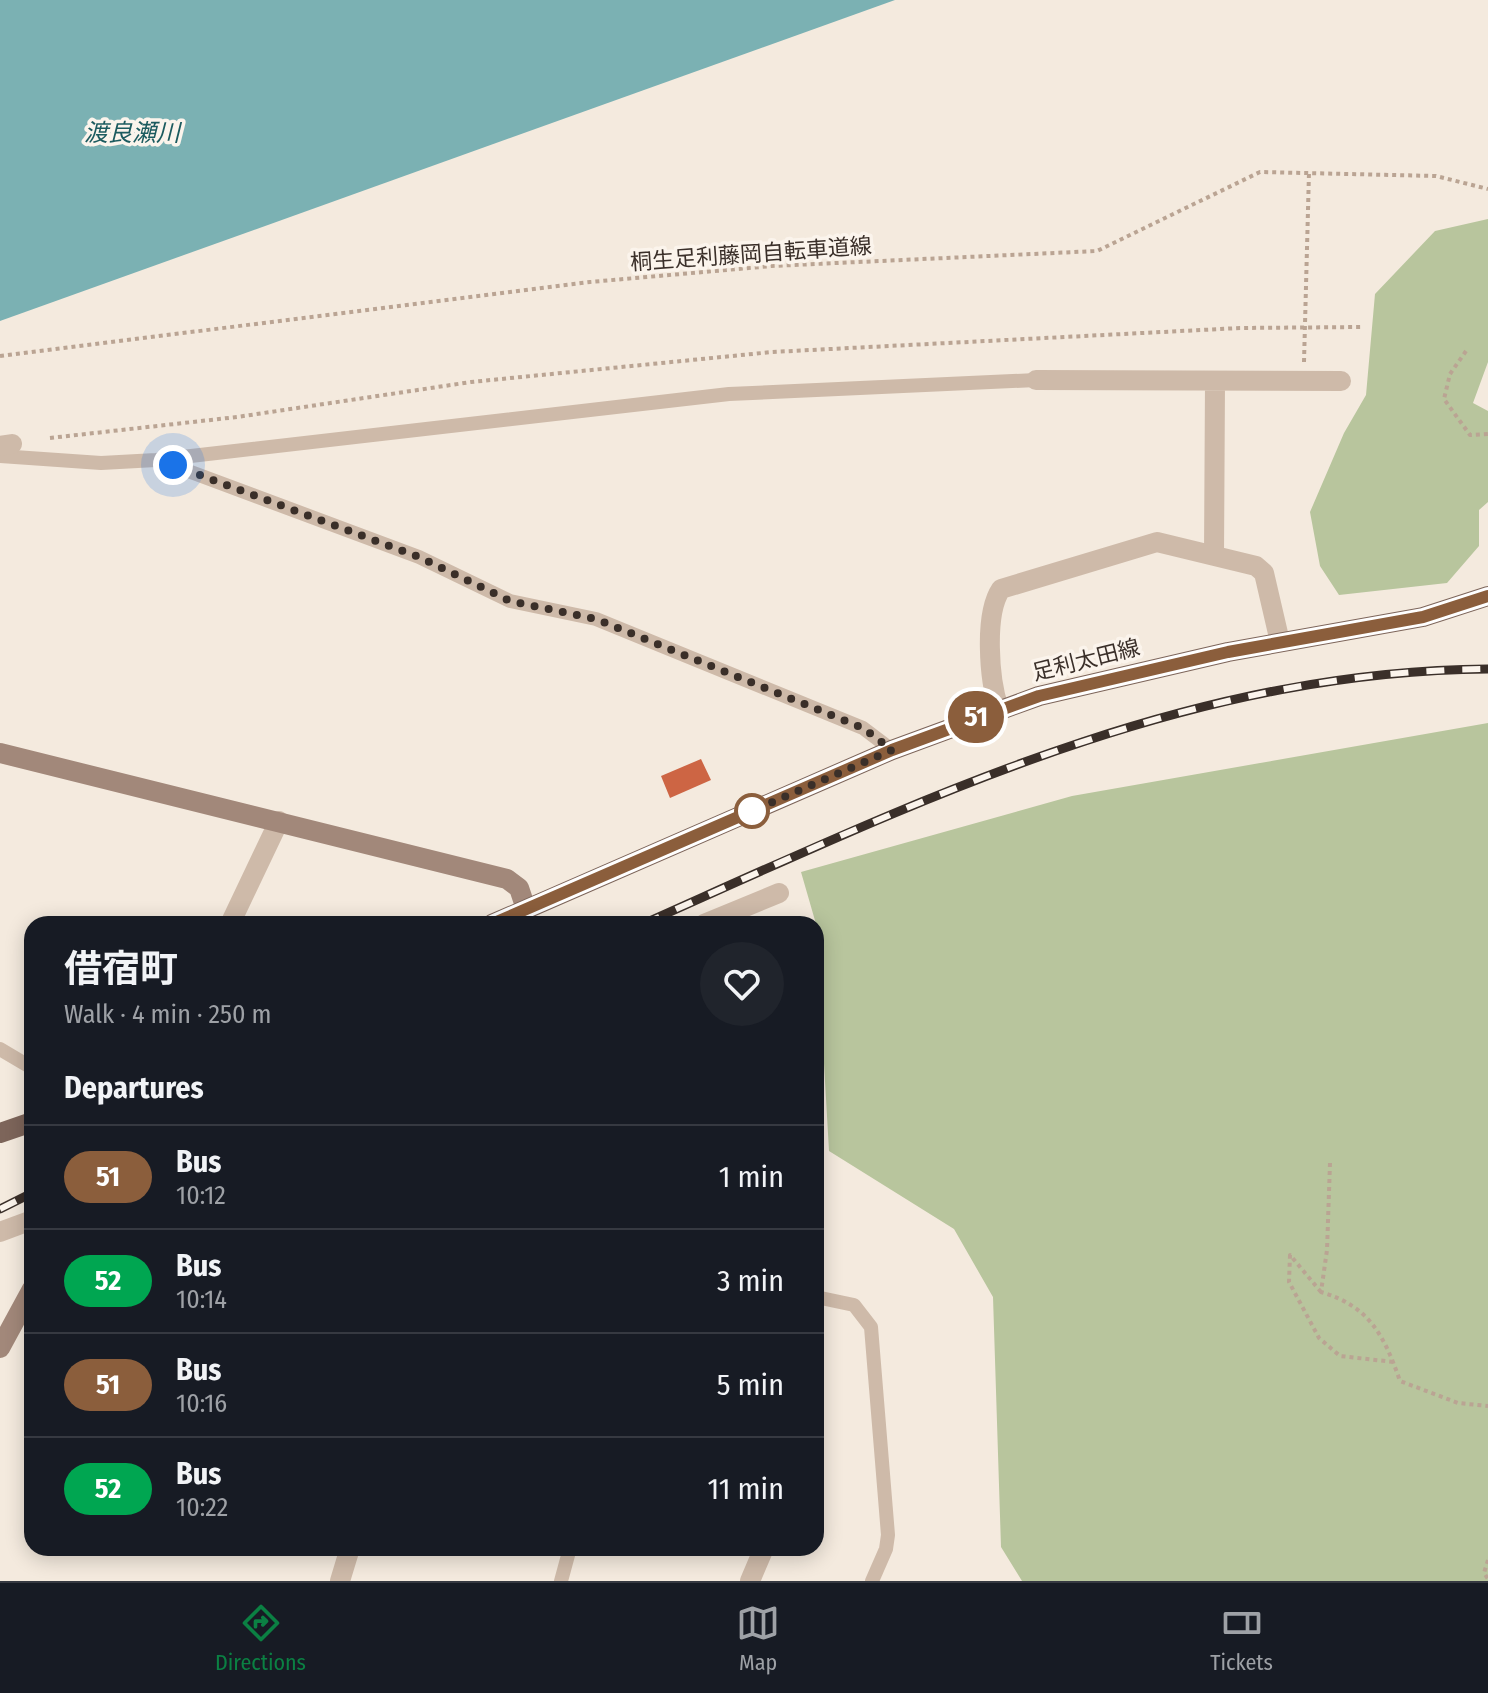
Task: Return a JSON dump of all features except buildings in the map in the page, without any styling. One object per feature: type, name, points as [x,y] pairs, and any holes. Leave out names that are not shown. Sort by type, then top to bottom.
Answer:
[{"type":"main road","name":"足利太田線","points":[[524,916],[892,750],[999,709],[1085,683],[1280,642],[1423,617],[1488,596]]},
{"type":"main road","points":[[0,1133],[24,1125]]},
{"type":"street","points":[[1036,380],[1215,383],[1341,381]]},
{"type":"street","points":[[1214,555],[1215,383]]},
{"type":"street","points":[[999,709],[990,671],[993,600],[1001,589],[1157,542],[1256,566],[1264,573],[1280,642]]},
{"type":"street","points":[[0,753],[507,879],[519,888],[524,916]]},
{"type":"street","points":[[234,916],[279,821]]},
{"type":"street","points":[[727,916],[779,893]]},
{"type":"street","points":[[0,1232],[24,1223]]},
{"type":"street","points":[[0,1348],[24,1304]]},
{"type":"street","points":[[340,1581],[348,1556]]},
{"type":"street","points":[[757,1579],[762,1556]]},
{"type":"lane","points":[[4,449],[101,463],[156,460],[729,394],[1036,380]]},
{"type":"lane","points":[[156,460],[190,469],[419,557],[510,601],[561,609],[627,631],[863,728],[892,750]]},
{"type":"lane","points":[[0,1049],[24,1063]]},
{"type":"lane","points":[[824,1299],[854,1305],[871,1327],[888,1535],[886,1549],[872,1581]]},
{"type":"lane","points":[[561,1581],[568,1556]]},
{"type":"path","name":"桐生足利藤岡自転車道線","points":[[0,356],[590,282],[772,266],[1097,251],[1260,172],[1436,176],[1488,189]]},
{"type":"path","points":[[1304,369],[1308,327],[1309,172]]},
{"type":"path","points":[[4,449],[471,382],[772,352],[1363,327]]},
{"type":"path","points":[[1466,351],[1450,374],[1444,399],[1470,435],[1488,434]]},
{"type":"path","points":[[1321,1292],[1327,1250],[1330,1163]]},
{"type":"path","points":[[1394,1362],[1340,1356],[1319,1338],[1289,1282],[1290,1255],[1321,1292],[1350,1301],[1373,1326],[1394,1362],[1400,1381],[1458,1403],[1488,1406]]},
{"type":"path","points":[[1488,1560],[1484,1573],[1488,1579]]},
{"type":"green space","points":[[1488,219],[1488,362],[1473,403],[1488,411],[1488,502],[1479,510],[1479,546],[1447,583],[1339,595],[1320,566],[1310,512],[1344,433],[1366,395],[1375,294],[1435,231]]},
{"type":"green space","points":[[1488,723],[1488,1581],[1022,1581],[1001,1547],[993,1297],[954,1229],[829,1151],[824,1064],[824,916],[814,916],[801,872],[1072,796]]},
{"type":"water","name":"渡良瀬川","points":[[0,0],[895,0],[0,321]]},
{"type":"railway","points":[[661,916],[949,791],[1053,752],[1158,719],[1266,693],[1376,676],[1488,669]]},
{"type":"railway","points":[[0,1209],[24,1197]]},
{"type":"bus line","name":"51","points":[[510,916],[892,750],[963,721],[1039,696],[1228,652],[1423,617],[1488,596]]},
{"type":"route","points":[[173,465],[419,557],[510,601],[561,609],[627,631],[863,728],[892,750],[752,811]]}]
